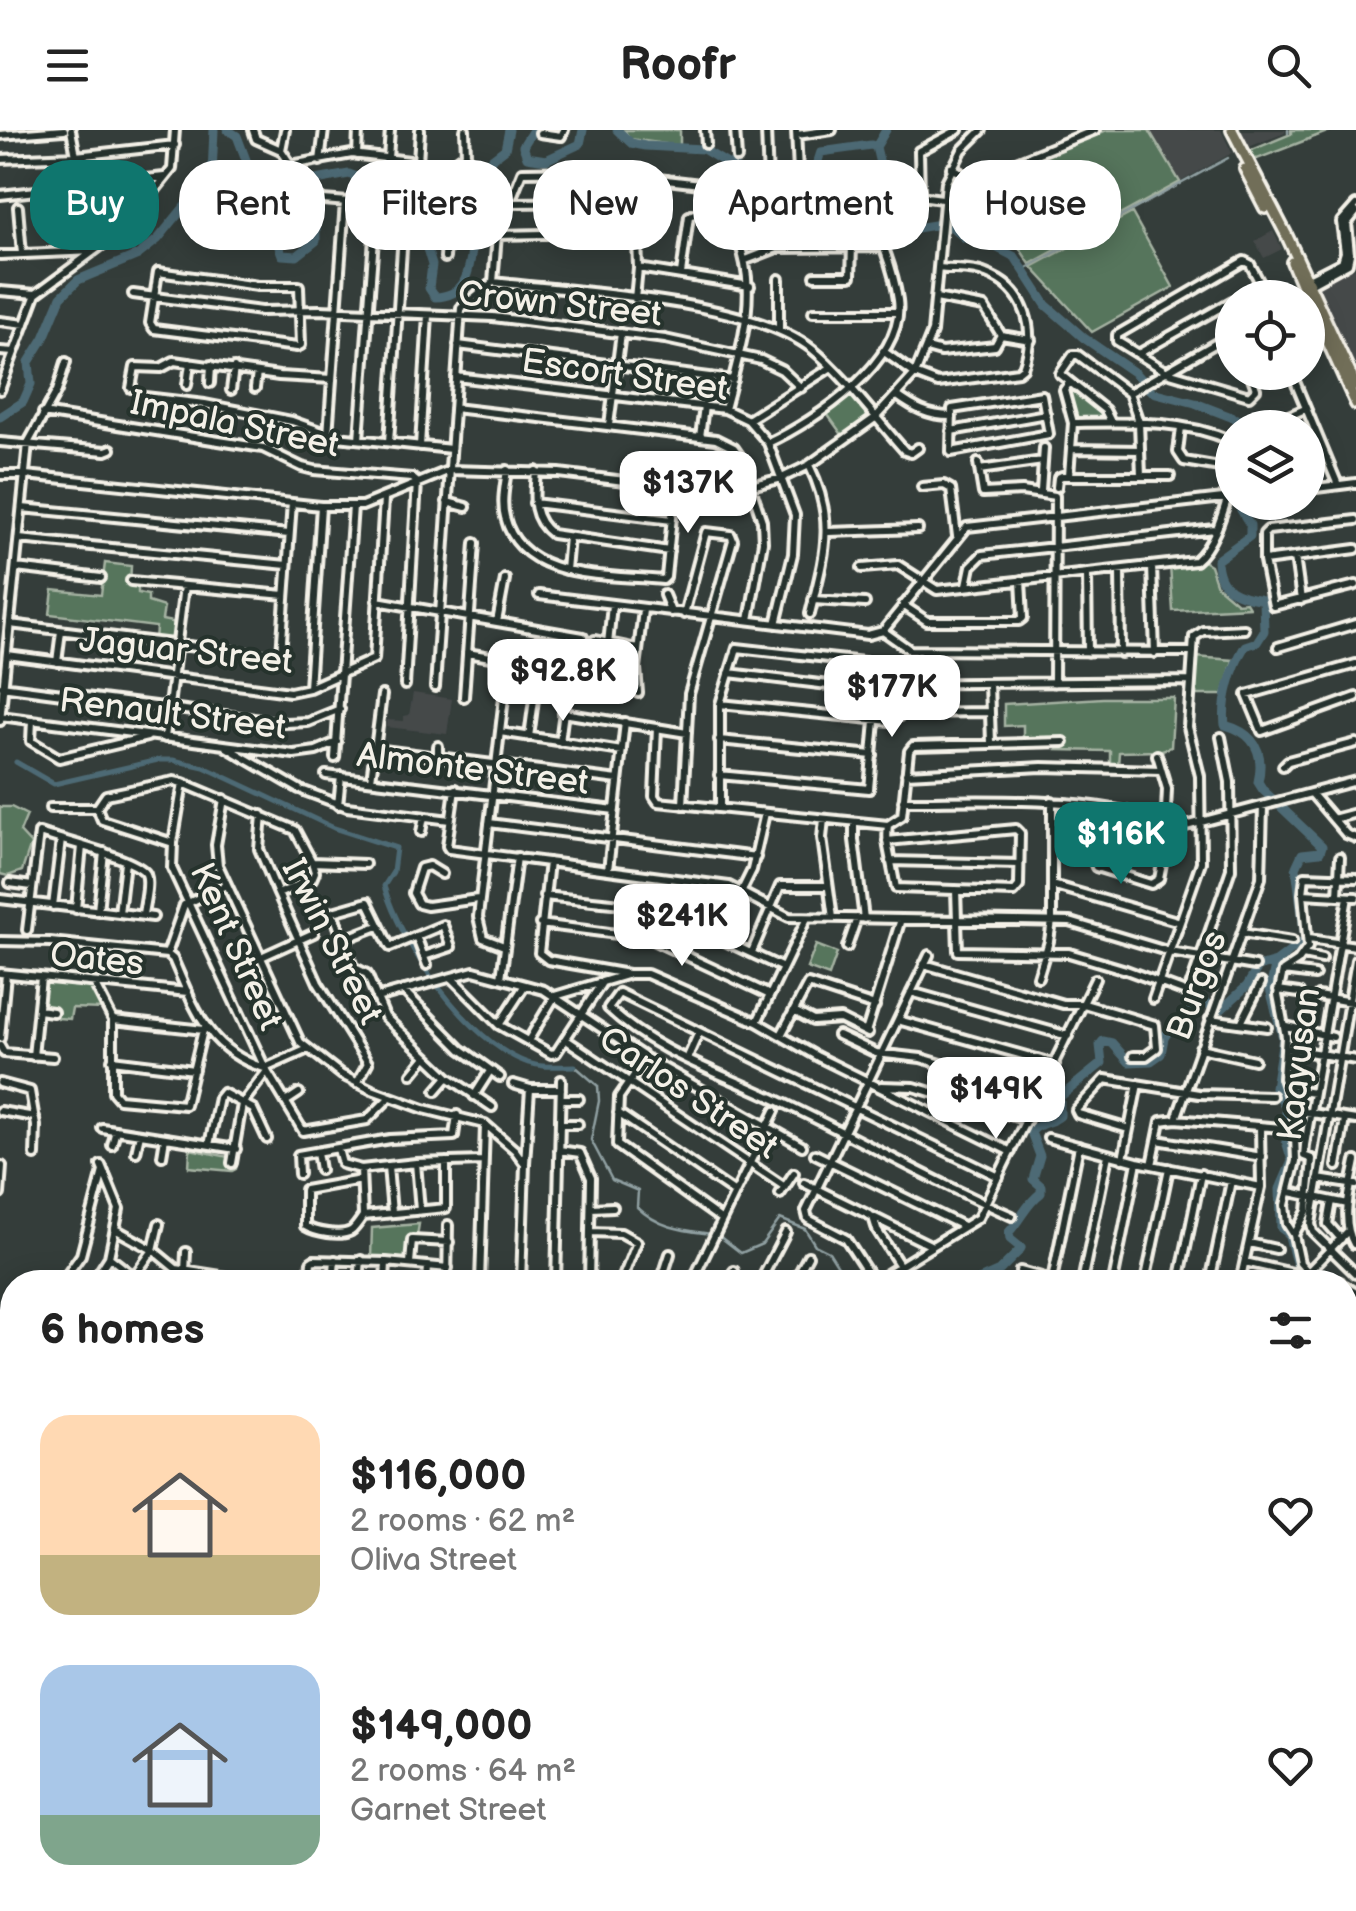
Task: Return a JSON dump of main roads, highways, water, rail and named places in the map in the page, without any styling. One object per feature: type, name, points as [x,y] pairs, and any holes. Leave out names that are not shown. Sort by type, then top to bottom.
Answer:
[{"type":"main road","points":[[1229,130],[1301,280]]},
{"type":"main road","points":[[1325,327],[1356,386]]},
{"type":"main road","points":[[1325,334],[1356,404]]},
{"type":"waterway","points":[[0,417],[23,402],[31,384],[29,362],[61,297],[78,280],[138,255],[158,239],[212,173],[214,130]]},
{"type":"waterway","points":[[228,130],[237,136],[282,255],[297,256],[316,241],[316,180],[349,174],[390,190],[423,236],[432,265],[429,288],[435,297],[457,290],[468,273],[477,228],[493,192],[468,185],[467,178],[505,149],[509,130]]},
{"type":"waterway","points":[[533,130],[523,146],[527,157],[546,160],[580,144],[583,130]]},
{"type":"waterway","points":[[617,130],[631,143],[703,149],[739,171],[741,197],[749,199],[790,192],[807,182],[821,152],[876,147]]},
{"type":"waterway","points":[[876,147],[886,130]]},
{"type":"waterway","points":[[876,147],[880,164],[901,189],[893,220],[910,229],[947,223],[965,238],[980,239],[1015,257],[1046,305],[1084,338],[1135,373],[1152,392],[1215,411]]},
{"type":"waterway","points":[[1023,270],[1228,158]]},
{"type":"waterway","points":[[1000,1270],[1021,1248],[1010,1239],[1009,1232],[1041,1193],[1041,1186],[1033,1179],[1040,1156],[1031,1132],[1060,1116],[1060,1097],[1102,1063],[1103,1041],[1112,1043],[1129,1062],[1151,1061],[1161,1054],[1171,1027],[1187,1028],[1190,1005],[1196,1000],[1222,1009],[1247,986],[1258,967],[1276,962],[1305,940],[1296,867],[1302,854],[1320,852],[1322,846],[1263,790],[1258,782],[1260,762],[1255,745],[1243,733],[1225,725],[1227,695],[1236,664],[1245,646],[1257,642],[1264,631],[1263,600],[1231,590],[1218,570],[1217,560],[1250,536],[1247,520]]},
{"type":"waterway","points":[[16,762],[54,784],[158,760],[204,767],[334,828],[396,848],[393,872],[384,886],[405,936],[440,989],[483,1035],[505,1052],[534,1065],[575,1066]]},
{"type":"waterway","points":[[1276,962],[1270,989],[1283,1038],[1275,1087],[1286,1108],[1286,1141],[1292,1161],[1280,1189],[1281,1228],[1288,1233],[1301,1270]]},
{"type":"waterway","points":[[575,1066],[598,1086],[591,1140],[612,1180],[638,1191],[637,1207],[654,1220],[711,1234]]},
{"type":"waterway","points":[[719,1236],[741,1253],[762,1244],[780,1219],[805,1229],[815,1245],[829,1252],[840,1270]]}]
